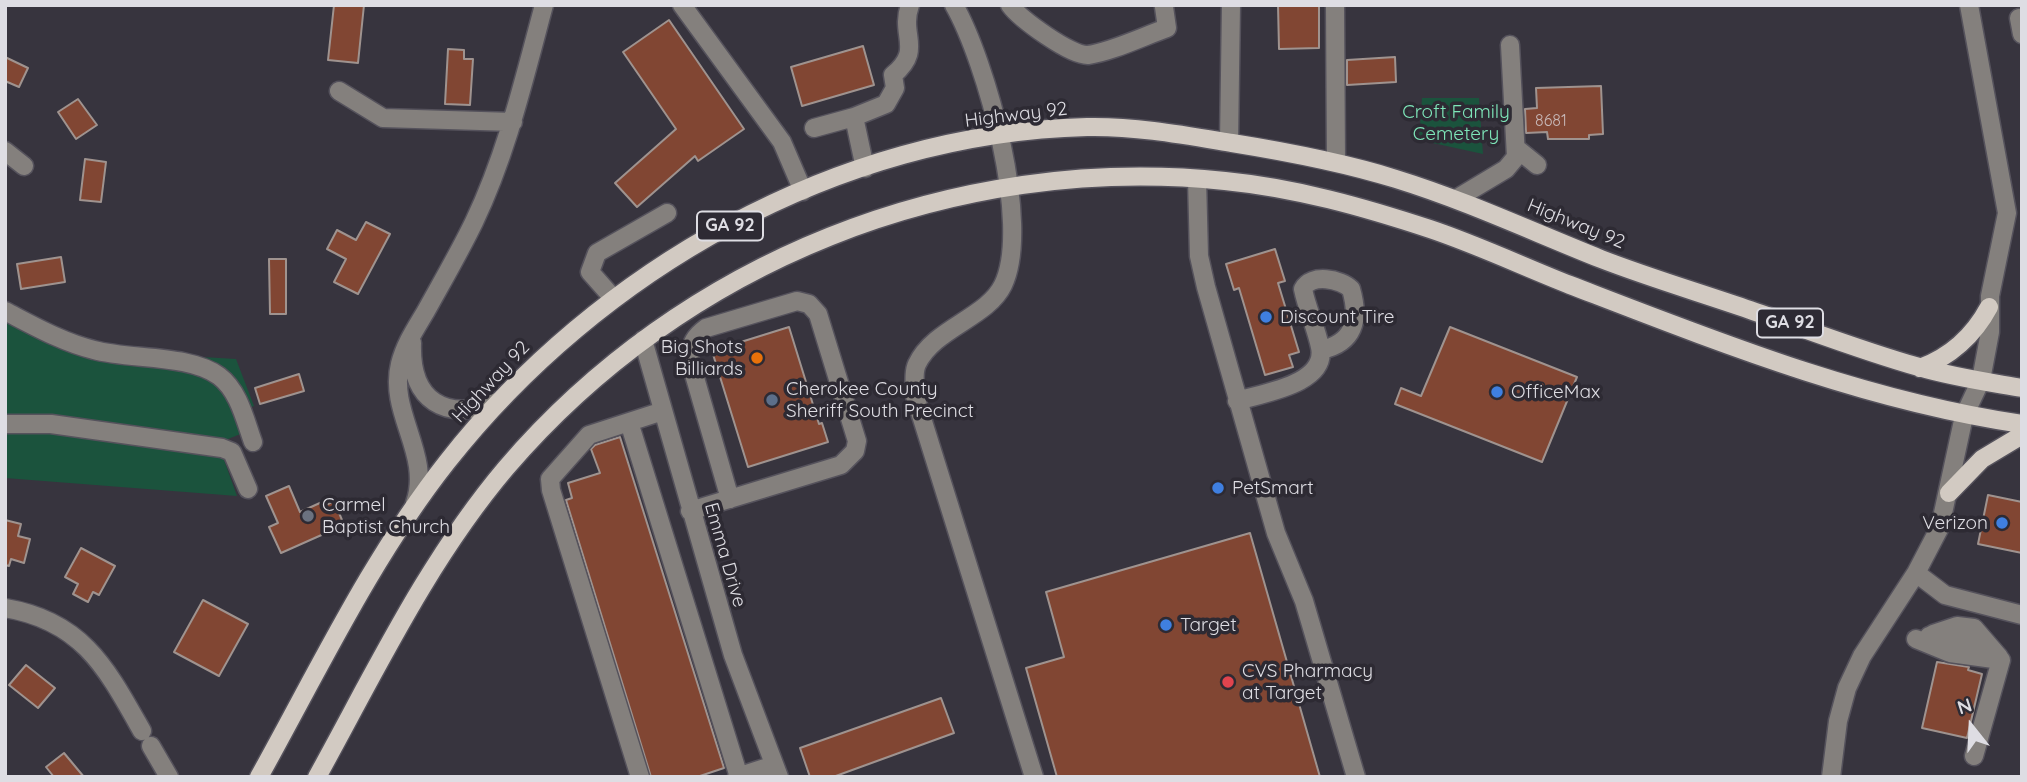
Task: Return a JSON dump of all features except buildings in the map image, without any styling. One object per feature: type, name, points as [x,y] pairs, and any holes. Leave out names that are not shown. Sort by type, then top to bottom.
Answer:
[{"type":"main road","name":"Highway 92","points":[[259,777],[415,506],[497,402],[553,346],[613,298],[709,237],[803,191],[865,168],[999,135],[1091,127],[1182,134],[1336,162],[1456,199],[1602,259],[1920,368],[2022,388]]},
{"type":"main road","name":"GA 92","points":[[317,777],[415,600],[481,499],[559,412],[643,340],[730,282],[822,238],[912,207],[1009,186],[1091,177],[1197,179],[1281,189],[1336,200],[1437,231],[1649,315],[1822,378],[1964,416],[2022,424]]},
{"type":"main road","points":[[1920,368],[1957,347],[1982,321],[1989,307]]},
{"type":"main road","points":[[1949,493],[1982,459],[2022,435]]},
{"type":"street","points":[[415,506],[421,487],[421,472],[399,399],[398,378],[408,341],[474,223],[513,122],[544,5]]},
{"type":"street","points":[[682,5],[782,142],[803,191]]},
{"type":"street","points":[[814,128],[854,117],[886,104],[895,88],[893,75],[906,65],[911,50],[906,16],[909,5]]},
{"type":"street","points":[[954,5],[980,62],[999,135],[1009,186],[1011,260],[1003,287],[988,303],[931,344],[915,366],[915,396],[1034,777]]},
{"type":"street","points":[[1010,5],[1018,15],[1060,43],[1086,55],[1167,28],[1170,6]]},
{"type":"street","points":[[1229,142],[1231,5]]},
{"type":"street","points":[[1335,5],[1336,162]]},
{"type":"street","points":[[1831,777],[1833,745],[1847,688],[1874,635],[1916,573],[1940,527],[1964,416],[1981,380],[1990,332],[1989,307],[2007,213],[1969,5]]},
{"type":"street","points":[[1456,199],[1506,169],[1516,157],[1510,45]]},
{"type":"street","points":[[339,91],[383,118],[513,122]]},
{"type":"street","points":[[854,117],[865,168]]},
{"type":"street","points":[[1516,148],[1537,165]]},
{"type":"street","points":[[5,151],[24,166]]},
{"type":"street","points":[[1197,179],[1199,256],[1237,401],[1276,533],[1304,601],[1356,777]]},
{"type":"street","points":[[613,298],[590,272],[597,253],[667,212]]},
{"type":"street","points":[[690,511],[730,499],[841,465],[855,451],[857,441],[818,314],[809,304],[797,301],[706,328],[696,336],[691,345],[689,357],[730,499]]},
{"type":"street","points":[[5,311],[50,334],[95,351],[206,369],[226,382],[235,395],[253,443]]},
{"type":"street","points":[[417,326],[412,343],[414,378],[432,401],[464,410],[497,402]]},
{"type":"street","name":"Emma Drive","points":[[643,340],[733,655],[777,771]]},
{"type":"street","points":[[1237,401],[1304,380],[1318,366],[1321,350]]},
{"type":"street","points":[[640,777],[550,478],[589,435],[663,411]]},
{"type":"street","points":[[629,422],[738,777],[777,771]]},
{"type":"street","points":[[5,425],[51,424],[222,448],[232,452],[248,489]]},
{"type":"street","points":[[1916,573],[1945,595],[2022,615]]},
{"type":"street","points":[[5,608],[49,621],[96,654],[169,777]]},
{"type":"street","points":[[1957,626],[1974,628],[2001,660],[1950,653],[1920,637],[1957,626]]},
{"type":"street","points":[[1974,756],[2001,660]]},
{"type":"green space","name":"Croft Family Cemetery","points":[[1422,98],[1479,98],[1483,154],[1419,140]]},
{"type":"green space","points":[[5,303],[64,332],[116,349],[150,354],[236,359],[254,406],[246,409],[253,429],[218,443],[237,496],[5,478]]},
{"type":"place","name":"Discount Tire","points":[[1266,317]]},
{"type":"place","name":"Big Shots Billiards","points":[[757,358]]},
{"type":"place","name":"OfficeMax","points":[[1497,392]]},
{"type":"place","name":"Cherokee County Sheriff South Precinct","points":[[772,400]]},
{"type":"place","name":"PetSmart","points":[[1218,488]]},
{"type":"place","name":"Carmel Baptist Church","points":[[308,516]]},
{"type":"place","name":"Verizon","points":[[2002,523]]},
{"type":"place","name":"Target","points":[[1166,625]]},
{"type":"place","name":"CVS Pharmacy at Target","points":[[1228,682]]}]
